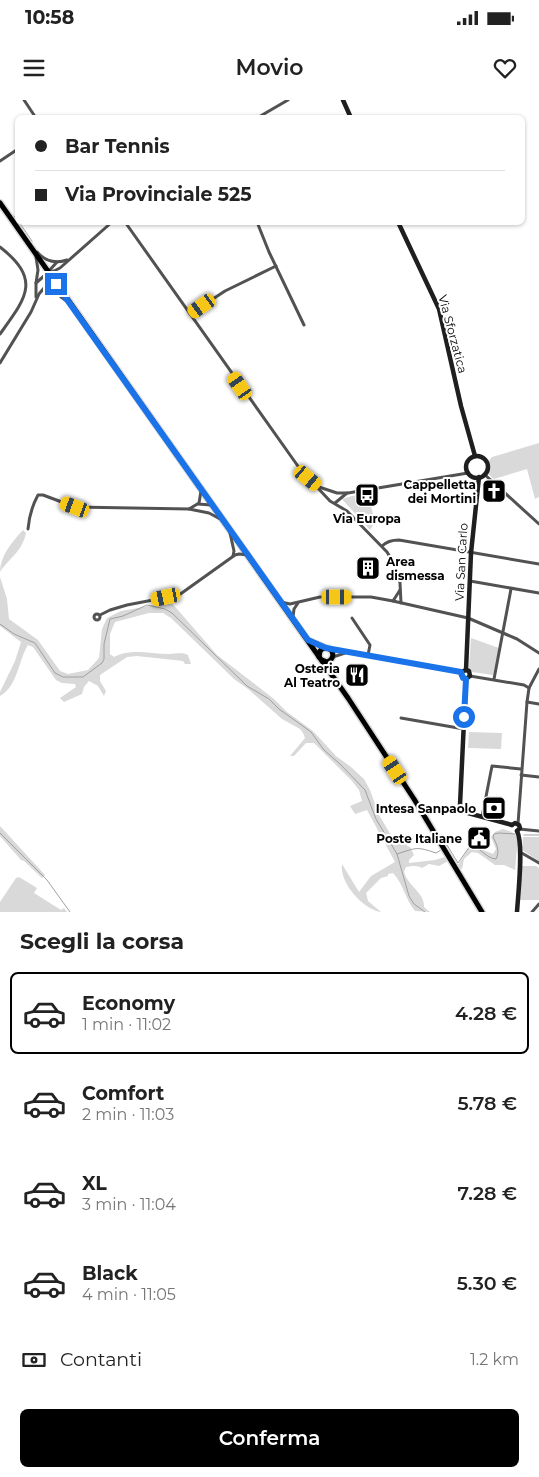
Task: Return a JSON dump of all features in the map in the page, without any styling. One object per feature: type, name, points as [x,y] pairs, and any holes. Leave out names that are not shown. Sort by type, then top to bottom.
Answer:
[{"type":"main road","points":[[0,203],[321,659],[408,791],[482,912]]},
{"type":"main road","points":[[308,640],[332,652],[330,674]]},
{"type":"main road","points":[[321,659],[320,651],[327,648]]},
{"type":"main road","points":[[321,659],[327,662],[332,658]]},
{"type":"street","points":[[24,100],[34,115]]},
{"type":"street","points":[[262,115],[288,100]]},
{"type":"street","points":[[343,100],[350,115]]},
{"type":"street","points":[[0,160],[15,151]]},
{"type":"street","points":[[56,284],[56,273],[60,268],[109,225]]},
{"type":"street","points":[[127,225],[300,470],[331,502],[343,508],[382,546],[393,562],[399,578],[401,603]]},
{"type":"street","points":[[258,225],[304,325]]},
{"type":"street","name":"Via Sforzatica","points":[[399,225],[439,309],[474,456]]},
{"type":"street","points":[[28,244],[44,258],[57,262],[70,259]]},
{"type":"street","points":[[0,247],[18,262],[26,283],[23,301],[0,334]]},
{"type":"street","points":[[34,252],[38,268],[36,300]]},
{"type":"street","points":[[0,362],[36,300],[49,282],[49,274],[57,262]]},
{"type":"street","points":[[190,314],[225,291],[276,266]]},
{"type":"street","points":[[36,283],[44,276],[60,268]]},
{"type":"street","points":[[44,288],[53,288],[68,302]]},
{"type":"street","points":[[0,351],[5,355]]},
{"type":"street","points":[[316,485],[335,492],[348,493],[468,473],[474,477],[479,477],[484,474],[488,467],[485,460],[474,456],[468,460],[468,473]]},
{"type":"street","points":[[484,474],[539,524]]},
{"type":"street","name":"Via San Carlo","points":[[464,671],[471,553],[479,477]]},
{"type":"street","points":[[189,509],[201,499],[202,490]]},
{"type":"street","points":[[335,492],[343,508]]},
{"type":"street","points":[[331,502],[329,495],[335,492]]},
{"type":"street","points":[[331,502],[336,502],[348,493]]},
{"type":"street","points":[[28,529],[28,521],[38,495],[43,495],[75,507],[189,509],[213,515],[223,521]]},
{"type":"street","points":[[197,504],[212,505]]},
{"type":"street","points":[[201,511],[206,510],[212,505]]},
{"type":"street","points":[[228,528],[234,546],[234,556]]},
{"type":"street","points":[[382,546],[392,540],[399,540],[539,564]]},
{"type":"street","points":[[100,616],[110,610],[178,594],[234,556],[238,550],[239,543]]},
{"type":"street","points":[[234,556],[248,555]]},
{"type":"street","points":[[470,581],[539,593]]},
{"type":"street","points":[[393,601],[400,589]]},
{"type":"street","points":[[494,679],[511,589]]},
{"type":"street","points":[[281,602],[290,604],[320,597],[371,597],[393,601],[468,618],[518,639],[539,652]]},
{"type":"street","points":[[293,618],[294,609],[301,601]]},
{"type":"street","points":[[352,618],[370,645],[368,655]]},
{"type":"street","points":[[327,648],[469,671],[460,805],[464,811],[512,825],[513,830],[518,828],[539,831]]},
{"type":"street","points":[[332,658],[348,652]]},
{"type":"street","points":[[517,912],[520,852],[518,828],[527,702],[529,688],[539,669]]},
{"type":"street","points":[[464,671],[463,678],[494,679],[524,684],[529,688]]},
{"type":"street","points":[[527,702],[539,704]]},
{"type":"street","points":[[400,718],[464,728]]},
{"type":"street","points":[[481,817],[492,766],[521,769]]},
{"type":"street","points":[[521,776],[539,777]]},
{"type":"street","points":[[520,852],[539,863]]},
{"type":"street","points":[[532,912],[539,904]]},
{"type":"shaded area","points":[[539,443],[539,497],[535,499],[527,469],[494,479],[487,473],[488,462],[492,457]]},
{"type":"shaded area","points":[[368,494],[375,522],[370,530],[342,499]]},
{"type":"shaded area","points":[[23,530],[26,533],[22,545],[0,572],[4,555]]},
{"type":"shaded area","points":[[0,577],[7,599],[9,619],[38,640],[60,671],[68,674],[88,670],[99,658],[102,629],[107,618],[121,611],[171,602],[217,655],[313,731],[336,756],[364,779],[379,815],[394,840],[404,835],[407,846],[410,847],[414,855],[409,860],[409,863],[445,857],[448,861],[439,866],[429,864],[422,868],[416,866],[406,867],[404,872],[422,898],[424,907],[430,912],[415,911],[400,882],[393,873],[381,878],[366,893],[368,901],[381,912],[360,901],[344,879],[342,864],[359,892],[371,876],[395,862],[367,810],[355,814],[350,806],[362,801],[359,790],[314,743],[306,743],[294,756],[290,756],[305,738],[300,729],[282,719],[234,679],[171,618],[163,613],[149,613],[115,622],[110,634],[110,654],[114,657],[134,652],[183,654],[188,655],[191,664],[185,664],[183,661],[137,656],[127,657],[100,675],[100,681],[106,691],[104,696],[98,686],[89,681],[84,687],[82,694],[64,702],[60,698],[76,687],[75,684],[62,683],[56,680],[33,647],[28,645],[11,686],[0,696],[21,642],[0,626]]},
{"type":"shaded area","points":[[471,638],[499,648],[493,675],[472,672],[469,667]]},
{"type":"shaded area","points":[[469,732],[502,733],[501,749],[468,748]]},
{"type":"shaded area","points":[[0,826],[45,875],[42,878],[21,860],[0,836]]},
{"type":"shaded area","points":[[503,829],[512,832],[518,837],[515,870],[504,865],[495,865],[478,853],[472,852],[464,859],[462,869],[459,868],[458,865],[470,846],[493,854],[496,849],[491,837],[495,832]]},
{"type":"shaded area","points":[[523,837],[539,837],[539,861],[522,850]]},
{"type":"shaded area","points":[[521,866],[536,866],[539,868],[539,900],[519,900]]},
{"type":"shaded area","points":[[19,877],[37,888],[34,893],[61,910],[64,908],[67,912],[0,912],[0,902],[16,878]]},
{"type":"waterway","points":[[21,225],[32,241]]},
{"type":"waterway","points":[[0,624],[14,634],[35,643],[55,673],[63,677],[83,677],[102,663],[104,659],[104,644],[110,619],[123,616],[147,605],[165,609],[172,613],[247,686],[269,699],[279,709],[311,732],[324,750],[365,790],[376,819],[397,854],[409,896],[414,904],[425,912]]},
{"type":"waterway","points":[[0,833],[47,880],[70,912]]},
{"type":"waterway","points":[[446,846],[458,863],[470,846],[496,859],[498,851],[493,837],[494,834],[515,834]]},
{"type":"waterway","points":[[524,835],[539,835]]},
{"type":"waterway","points":[[397,854],[416,849],[424,849],[436,853],[441,850]]},
{"type":"place","name":"Cappelletta dei Mortini","points":[[494,491]]},
{"type":"place","name":"Via Europa","points":[[367,495]]},
{"type":"place","name":"Area dismessa","points":[[368,568]]},
{"type":"place","name":"Osteria Al Teatro","points":[[357,675]]},
{"type":"place","name":"Intesa Sanpaolo","points":[[494,808]]},
{"type":"place","name":"Poste Italiane","points":[[479,838]]},
{"type":"route","points":[[56,284],[308,640],[326,648],[461,672],[463,678],[466,679],[464,717]]}]
